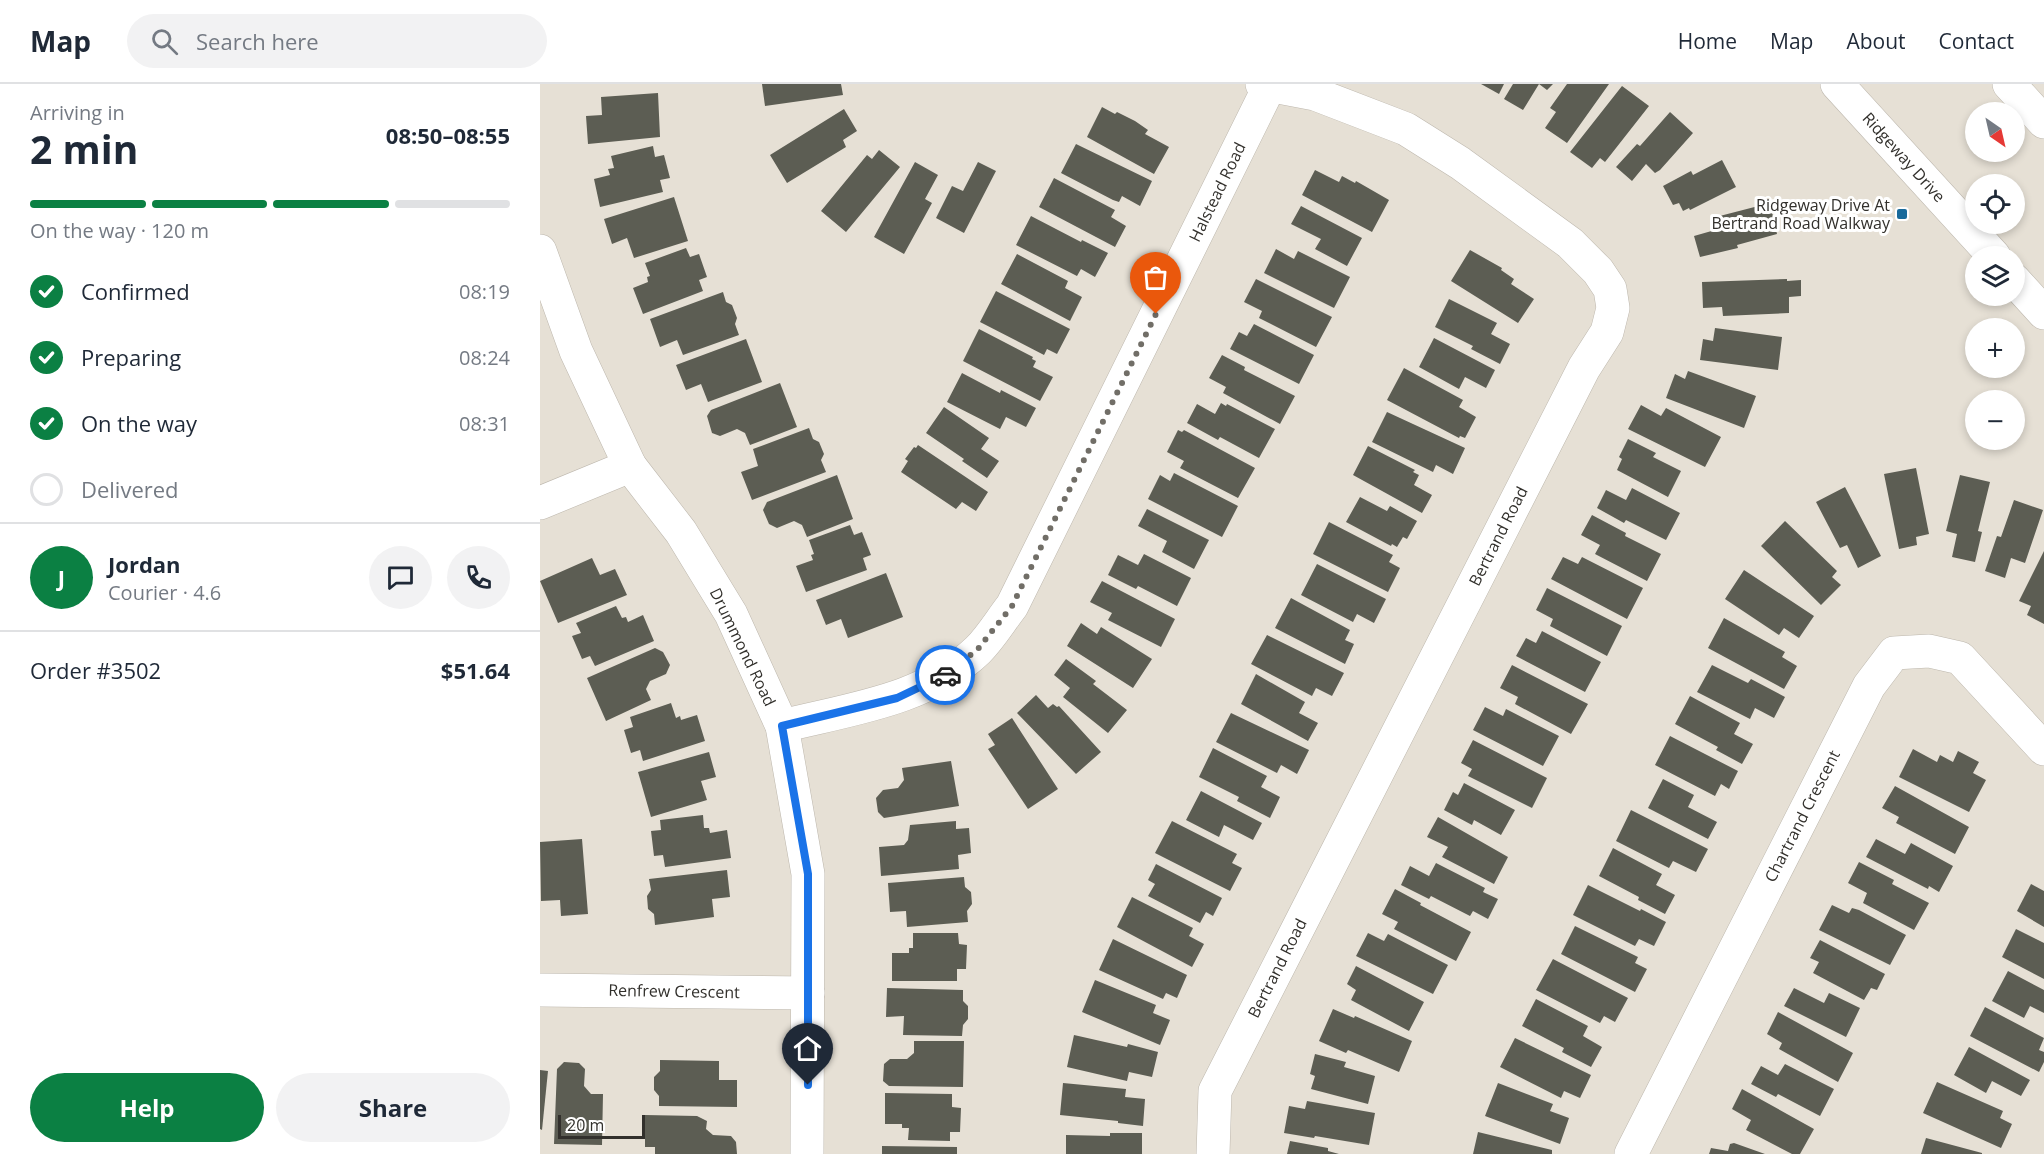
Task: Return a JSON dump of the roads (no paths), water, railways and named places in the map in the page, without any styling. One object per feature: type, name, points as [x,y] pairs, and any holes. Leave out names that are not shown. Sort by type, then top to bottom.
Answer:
[{"type":"street","points":[[2009,84],[2044,122]]},
{"type":"street","name":"Halstead Road","points":[[782,726],[897,698],[942,678],[978,649],[1012,606],[1266,85]]},
{"type":"street","name":"Bertrand Road","points":[[1213,1154],[1215,1091],[1573,389],[1607,332],[1612,308],[1610,289],[1598,271],[1570,243],[1461,163],[1406,129],[1315,94],[1266,85]]},
{"type":"street","name":"Ridgeway Drive","points":[[1847,88],[1985,246]]},
{"type":"street","name":"Drummond Road","points":[[540,252],[576,351],[630,466],[681,532],[731,614],[782,726],[808,874],[807,1154]]},
{"type":"street","points":[[2025,292],[2044,313]]},
{"type":"street","points":[[540,503],[630,466]]},
{"type":"street","name":"Chartrand Crescent","points":[[1630,1154],[1869,686],[1894,653],[1929,651],[1960,658],[2044,749]]},
{"type":"street","name":"Renfrew Crescent","points":[[540,990],[808,993]]},
{"type":"place","name":"Ridgeway Drive At Bertrand Road Walkway","points":[[1902,214]]}]
